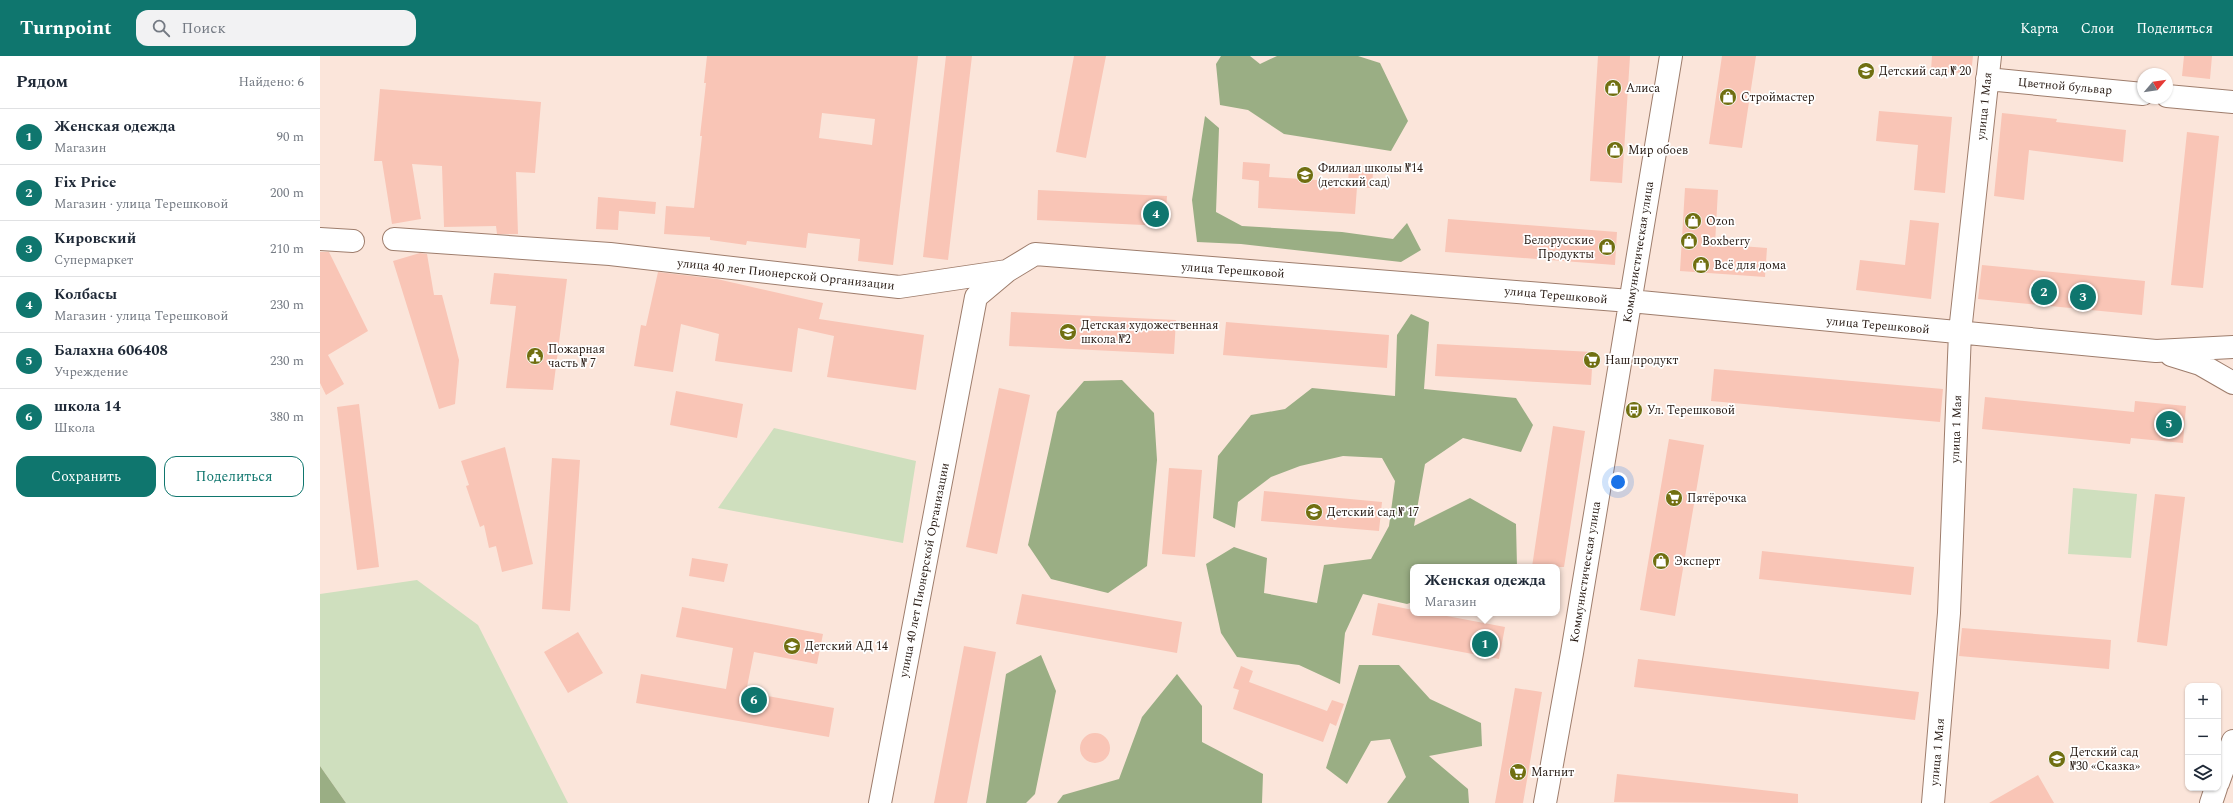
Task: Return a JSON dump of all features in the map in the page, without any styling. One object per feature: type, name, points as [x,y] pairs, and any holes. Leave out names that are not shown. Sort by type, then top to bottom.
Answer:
[{"type":"street","name":"Коммунистическая улица","points":[[1545,803],[1671,56]]},
{"type":"street","name":"улица 1 Мая","points":[[1933,803],[1949,613],[1960,332],[1990,56]]},
{"type":"street","name":"Цветной бульвар","points":[[1987,79],[2137,93]]},
{"type":"street","points":[[2173,97],[2233,102]]},
{"type":"street","points":[[320,239],[353,241]]},
{"type":"street","name":"улица 40 лет Пионерской Организации","points":[[394,239],[610,254],[899,287],[1007,271]]},
{"type":"street","name":"улица Терешковой","points":[[1007,271],[1034,254],[1630,301],[2156,351],[2233,347]]},
{"type":"street","name":"улица 40 лет Пионерской Организации","points":[[880,803],[976,298],[1007,271]]},
{"type":"street","name":"улица Терешковой","points":[[2156,351],[2200,364],[2233,383]]},
{"type":"street","points":[[2221,775],[2233,742]]},
{"type":"street","points":[[2221,788],[2233,789]]},
{"type":"street","points":[[2211,803],[2216,791]]},
{"type":"green space","points":[[1221,56],[1250,56],[1260,64],[1277,56],[1358,56],[1380,63],[1408,121],[1391,151],[1284,134],[1248,110],[1220,105],[1216,64]]},
{"type":"green space","points":[[1205,116],[1219,128],[1216,212],[1242,226],[1342,232],[1393,239],[1407,223],[1421,250],[1401,262],[1241,244],[1197,242],[1192,200]]},
{"type":"green space","points":[[1411,314],[1429,322],[1424,389],[1516,398],[1533,425],[1521,452],[1463,438],[1425,464],[1414,526],[1470,498],[1516,524],[1517,564],[1410,564],[1410,603],[1407,604],[1363,594],[1345,633],[1340,684],[1299,665],[1237,657],[1221,633],[1206,564],[1234,547],[1267,558],[1264,593],[1317,603],[1324,565],[1371,559],[1389,526],[1395,481],[1382,458],[1343,456],[1300,466],[1271,477],[1238,502],[1235,528],[1213,518],[1218,456],[1251,415],[1285,409],[1312,388],[1395,396],[1397,335]]},
{"type":"green space","points":[[1122,380],[1154,413],[1157,460],[1147,566],[1108,593],[1051,579],[1028,545],[1057,412],[1084,381]]},
{"type":"green space","points":[[774,428],[916,461],[903,543],[718,508]]},
{"type":"green space","points":[[2073,488],[2137,494],[2131,558],[2068,554]]},
{"type":"green space","points":[[417,580],[478,625],[568,803],[346,803],[320,766],[320,594]]},
{"type":"green space","points":[[1041,655],[1056,691],[1035,794],[1026,803],[986,803],[1006,674]]},
{"type":"green space","points":[[1359,665],[1399,665],[1430,699],[1481,723],[1482,746],[1429,756],[1468,789],[1469,803],[1387,803],[1406,777],[1390,739],[1371,741],[1347,784],[1326,768]]},
{"type":"green space","points":[[1177,674],[1202,706],[1202,742],[1263,774],[1262,803],[1057,803],[1063,795],[1119,779],[1142,717]]},
{"type":"green space","points":[[320,766],[346,803],[320,803]]},
{"type":"building","points":[[707,56],[918,56],[893,265],[858,261],[860,239],[808,233],[806,248],[747,241],[746,245],[710,240],[710,237],[664,234],[666,206],[694,208],[702,136],[700,136],[706,83],[704,83]],"holes":[[[822,113],[875,119],[872,145],[819,138]]]},
{"type":"building","points":[[946,56],[972,56],[948,260],[923,257]]},
{"type":"building","points":[[1074,56],[1106,56],[1086,158],[1056,152]]},
{"type":"building","points":[[1598,56],[1630,56],[1622,183],[1590,181]]},
{"type":"building","points":[[1722,56],[1756,56],[1742,148],[1709,144]]},
{"type":"building","points":[[1932,56],[1973,56],[1971,74],[1931,70]]},
{"type":"building","points":[[2184,56],[2212,56],[2210,79],[2182,76]]},
{"type":"building","points":[[380,89],[541,102],[535,173],[516,172],[518,234],[497,234],[496,226],[444,227],[442,166],[412,164],[421,219],[392,224],[382,161],[374,161]]},
{"type":"building","points":[[1879,111],[1952,117],[1945,193],[1914,190],[1918,145],[1876,141]]},
{"type":"building","points":[[2002,113],[2057,119],[2056,122],[2126,130],[2123,162],[2029,150],[2024,200],[1994,196]]},
{"type":"building","points":[[2187,132],[2219,136],[2203,288],[2171,285]]},
{"type":"building","points":[[1243,162],[1270,164],[1269,177],[1348,182],[1349,171],[1373,172],[1372,188],[1357,187],[1355,214],[1258,208],[1259,181],[1242,179]]},
{"type":"building","points":[[1685,188],[1718,190],[1715,244],[1767,248],[1765,277],[1680,271]]},
{"type":"building","points":[[1038,190],[1167,196],[1165,226],[1037,220]]},
{"type":"building","points":[[598,197],[656,202],[655,214],[619,211],[618,230],[596,229]]},
{"type":"building","points":[[1448,219],[1617,232],[1615,265],[1445,252]]},
{"type":"building","points":[[1910,220],[1939,223],[1931,299],[1856,290],[1860,260],[1905,265]]},
{"type":"building","points":[[320,252],[329,252],[368,331],[328,355],[344,384],[326,395],[320,383]]},
{"type":"building","points":[[420,253],[427,254],[434,295],[442,295],[459,360],[455,404],[439,409],[393,261]]},
{"type":"building","points":[[1982,265],[2145,281],[2142,315],[1978,299]]},
{"type":"building","points":[[658,272],[717,279],[823,303],[819,319],[924,335],[916,390],[827,377],[834,336],[798,328],[792,372],[715,361],[719,334],[681,324],[673,372],[634,366],[641,325],[646,326]]},
{"type":"building","points":[[494,273],[567,279],[553,390],[506,388],[516,306],[490,304]]},
{"type":"building","points":[[1011,312],[1176,320],[1174,354],[1009,346]]},
{"type":"building","points":[[1226,322],[1389,335],[1387,368],[1223,355]]},
{"type":"building","points":[[1437,344],[1593,352],[1591,385],[1435,376]]},
{"type":"building","points":[[1714,369],[1943,389],[1940,422],[1711,401]]},
{"type":"building","points":[[999,388],[1030,395],[997,554],[966,547]]},
{"type":"building","points":[[676,391],[743,404],[737,438],[670,425]]},
{"type":"building","points":[[1985,397],[2134,412],[2135,401],[2186,406],[2183,443],[2131,438],[2130,444],[1982,429]]},
{"type":"building","points":[[359,404],[379,567],[357,570],[337,407]]},
{"type":"building","points":[[1553,426],[1585,431],[1564,567],[1560,567],[1560,564],[1532,564]]},
{"type":"building","points":[[1669,439],[1704,445],[1675,616],[1640,610]]},
{"type":"building","points":[[505,447],[533,564],[502,572],[496,546],[489,548],[484,525],[480,527],[466,486],[469,485],[461,461]]},
{"type":"building","points":[[552,458],[580,460],[570,611],[542,609]]},
{"type":"building","points":[[1169,468],[1202,470],[1195,557],[1162,554]]},
{"type":"building","points":[[1264,491],[1382,502],[1379,531],[1261,521]]},
{"type":"building","points":[[2155,494],[2185,497],[2167,646],[2137,642]]},
{"type":"building","points":[[1762,551],[1914,567],[1911,595],[1759,579]]},
{"type":"building","points":[[692,558],[728,564],[724,582],[689,576]]},
{"type":"building","points":[[1022,594],[1182,622],[1177,653],[1016,624]]},
{"type":"building","points":[[1378,603],[1410,609],[1410,616],[1447,616],[1505,627],[1499,659],[1372,635]]},
{"type":"building","points":[[682,607],[823,634],[817,664],[754,652],[746,692],[834,708],[829,737],[636,703],[641,674],[726,689],[733,648],[676,637]]},
{"type":"building","points":[[1962,628],[2111,640],[2109,669],[1959,656]]},
{"type":"building","points":[[578,632],[603,673],[568,693],[544,652]]},
{"type":"building","points":[[964,646],[996,652],[967,803],[934,803]]},
{"type":"building","points":[[1638,659],[1919,692],[1915,720],[1634,687]]},
{"type":"building","points":[[1241,666],[1253,671],[1249,682],[1327,711],[1332,700],[1344,704],[1336,726],[1330,723],[1323,742],[1233,709],[1239,690],[1233,688]]},
{"type":"building","points":[[1515,688],[1542,692],[1523,803],[1495,803]]},
{"type":"building","points":[[1095,733],[1105,738],[1110,748],[1105,758],[1095,763],[1085,758],[1080,748],[1085,738]]},
{"type":"building","points":[[1617,774],[1798,794],[1798,803],[1614,802]]},
{"type":"building","points":[[2038,775],[2054,803],[1989,803]]},
{"type":"place","name":"Детский сад № 20","points":[[1866,71]]},
{"type":"place","name":"Алиса","points":[[1613,88]]},
{"type":"place","name":"Строймастер","points":[[1728,97]]},
{"type":"place","name":"Мир обоев","points":[[1615,150]]},
{"type":"place","name":"Филиал школы №14 (детский сад)","points":[[1305,175]]},
{"type":"place","name":"Колбасы","points":[[1156,214]]},
{"type":"place","name":"Ozon","points":[[1693,221]]},
{"type":"place","name":"Boxberry","points":[[1689,241]]},
{"type":"place","name":"Белорусские Продукты","points":[[1607,247]]},
{"type":"place","name":"Всё для дома","points":[[1701,265]]},
{"type":"place","name":"Fix Price","points":[[2044,292]]},
{"type":"place","name":"Кировский","points":[[2083,297]]},
{"type":"place","name":"Детская художественная школа №2","points":[[1068,332]]},
{"type":"place","name":"Пожарная часть № 7","points":[[535,356]]},
{"type":"place","name":"Наш продукт","points":[[1592,360]]},
{"type":"place","name":"Ул. Терешковой","points":[[1634,410]]},
{"type":"place","name":"Балахна 606408","points":[[2169,424]]},
{"type":"place","name":"Пятёрочка","points":[[1674,498]]},
{"type":"place","name":"Детский сад № 17","points":[[1314,512]]},
{"type":"place","name":"Эксперт","points":[[1661,561]]},
{"type":"place","name":"Женская одежда","points":[[1485,644]]},
{"type":"place","name":"Детский АД 14","points":[[792,646]]},
{"type":"place","name":"школа 14","points":[[754,700]]},
{"type":"place","name":"Детский сад №30 «Сказка»","points":[[2057,759]]},
{"type":"place","name":"Магнит","points":[[1518,772]]}]
